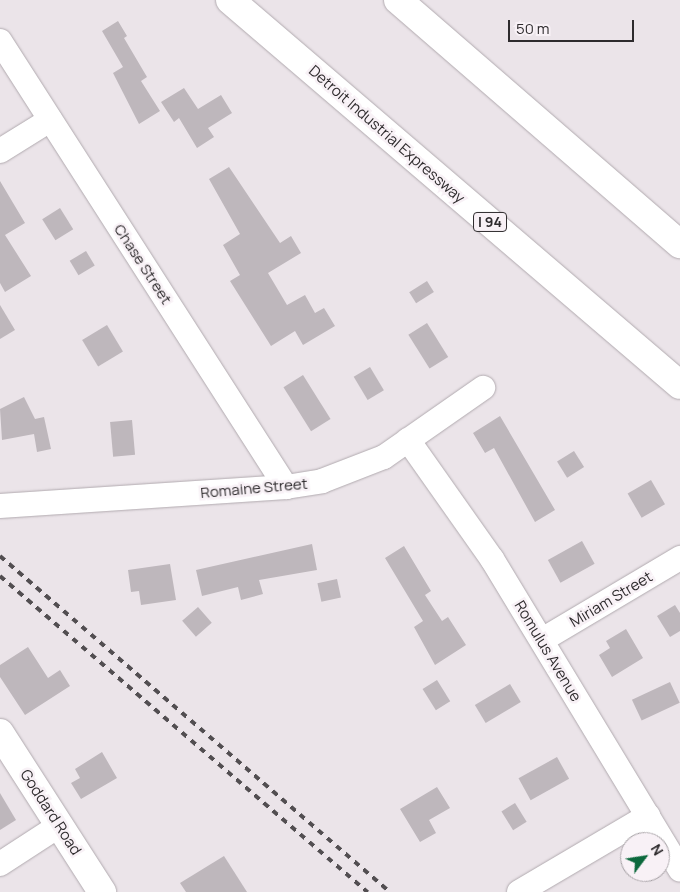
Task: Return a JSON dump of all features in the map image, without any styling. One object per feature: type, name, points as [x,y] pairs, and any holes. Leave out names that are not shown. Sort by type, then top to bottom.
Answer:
[{"type":"main road","name":"Detroit Industrial Expressway","points":[[230,0],[680,385]]},
{"type":"main road","points":[[398,0],[680,243]]},
{"type":"main road","points":[[421,0],[680,243]]},
{"type":"main road","name":"Goddard Road","points":[[0,732],[102,892]]},
{"type":"street","name":"Chase Street","points":[[0,41],[286,488]]},
{"type":"street","points":[[0,151],[50,120]]},
{"type":"street","name":"Romaine Street","points":[[0,506],[286,488],[358,469],[384,457],[483,388]]},
{"type":"street","name":"Romulus Avenue","points":[[408,440],[466,519],[542,640],[648,816],[677,859]]},
{"type":"street","name":"Miriam Street","points":[[542,640],[680,558]]},
{"type":"street","points":[[519,892],[648,816]]},
{"type":"street","points":[[0,864],[60,825]]},
{"type":"building","points":[[118,21],[127,36],[124,38],[147,77],[141,81],[160,111],[139,124],[113,73],[123,67],[102,31]]},
{"type":"building","points":[[184,88],[198,109],[221,95],[232,113],[208,128],[214,137],[197,148],[179,118],[174,122],[161,102]]},
{"type":"building","points":[[229,167],[280,243],[291,236],[301,253],[268,273],[287,305],[305,295],[315,313],[324,308],[335,326],[303,345],[295,331],[271,346],[230,281],[240,275],[223,245],[240,234],[209,179]]},
{"type":"building","points":[[0,181],[25,223],[5,235],[31,276],[5,292],[0,283]]},
{"type":"building","points":[[60,208],[73,229],[55,240],[42,219]]},
{"type":"building","points":[[86,251],[95,266],[78,275],[70,261]]},
{"type":"building","points":[[427,281],[434,292],[416,303],[409,292]]},
{"type":"building","points":[[0,305],[15,330],[0,339]]},
{"type":"building","points":[[427,323],[448,357],[430,369],[408,335]]},
{"type":"building","points":[[107,325],[123,352],[98,367],[82,340]]},
{"type":"building","points":[[370,367],[384,390],[368,400],[354,377]]},
{"type":"building","points":[[303,375],[331,419],[311,431],[283,387]]},
{"type":"building","points":[[24,397],[35,419],[44,417],[51,449],[37,452],[34,434],[2,440],[0,409]]},
{"type":"building","points":[[500,416],[555,510],[535,522],[494,448],[485,453],[473,433]]},
{"type":"building","points":[[132,420],[135,455],[113,457],[110,422]]},
{"type":"building","points":[[574,451],[584,467],[567,478],[557,462]]},
{"type":"building","points":[[651,480],[665,504],[642,518],[628,494]]},
{"type":"building","points":[[582,541],[595,564],[560,583],[548,560]]},
{"type":"building","points":[[312,544],[317,570],[259,580],[263,594],[241,600],[238,587],[202,596],[196,570]]},
{"type":"building","points":[[404,546],[431,591],[425,595],[442,621],[448,617],[466,645],[435,665],[414,627],[423,621],[385,558]]},
{"type":"building","points":[[170,564],[176,600],[141,605],[139,591],[131,592],[128,570]]},
{"type":"building","points":[[337,579],[341,598],[321,602],[317,583]]},
{"type":"building","points":[[675,605],[680,613],[680,631],[670,637],[657,616]]},
{"type":"building","points":[[198,607],[212,623],[196,637],[182,621]]},
{"type":"building","points":[[626,629],[643,658],[612,677],[599,655],[610,648],[606,641]]},
{"type":"building","points":[[28,647],[48,678],[60,670],[70,686],[25,715],[0,677],[0,665]]},
{"type":"building","points":[[437,680],[450,701],[436,710],[423,689]]},
{"type":"building","points":[[670,682],[680,703],[642,721],[632,700]]},
{"type":"building","points":[[510,684],[521,702],[486,723],[475,705]]},
{"type":"building","points":[[102,752],[117,778],[81,799],[71,783],[80,778],[75,769]]},
{"type":"building","points":[[557,757],[569,779],[531,800],[519,778]]},
{"type":"building","points":[[437,787],[450,808],[429,820],[436,833],[420,842],[400,809]]},
{"type":"building","points":[[0,793],[16,820],[0,830]]},
{"type":"building","points":[[515,803],[527,822],[513,830],[501,811]]},
{"type":"building","points":[[224,856],[247,892],[186,892],[180,883]]},
{"type":"railway","points":[[0,556],[390,892]]},
{"type":"railway","points":[[0,576],[368,892]]}]
